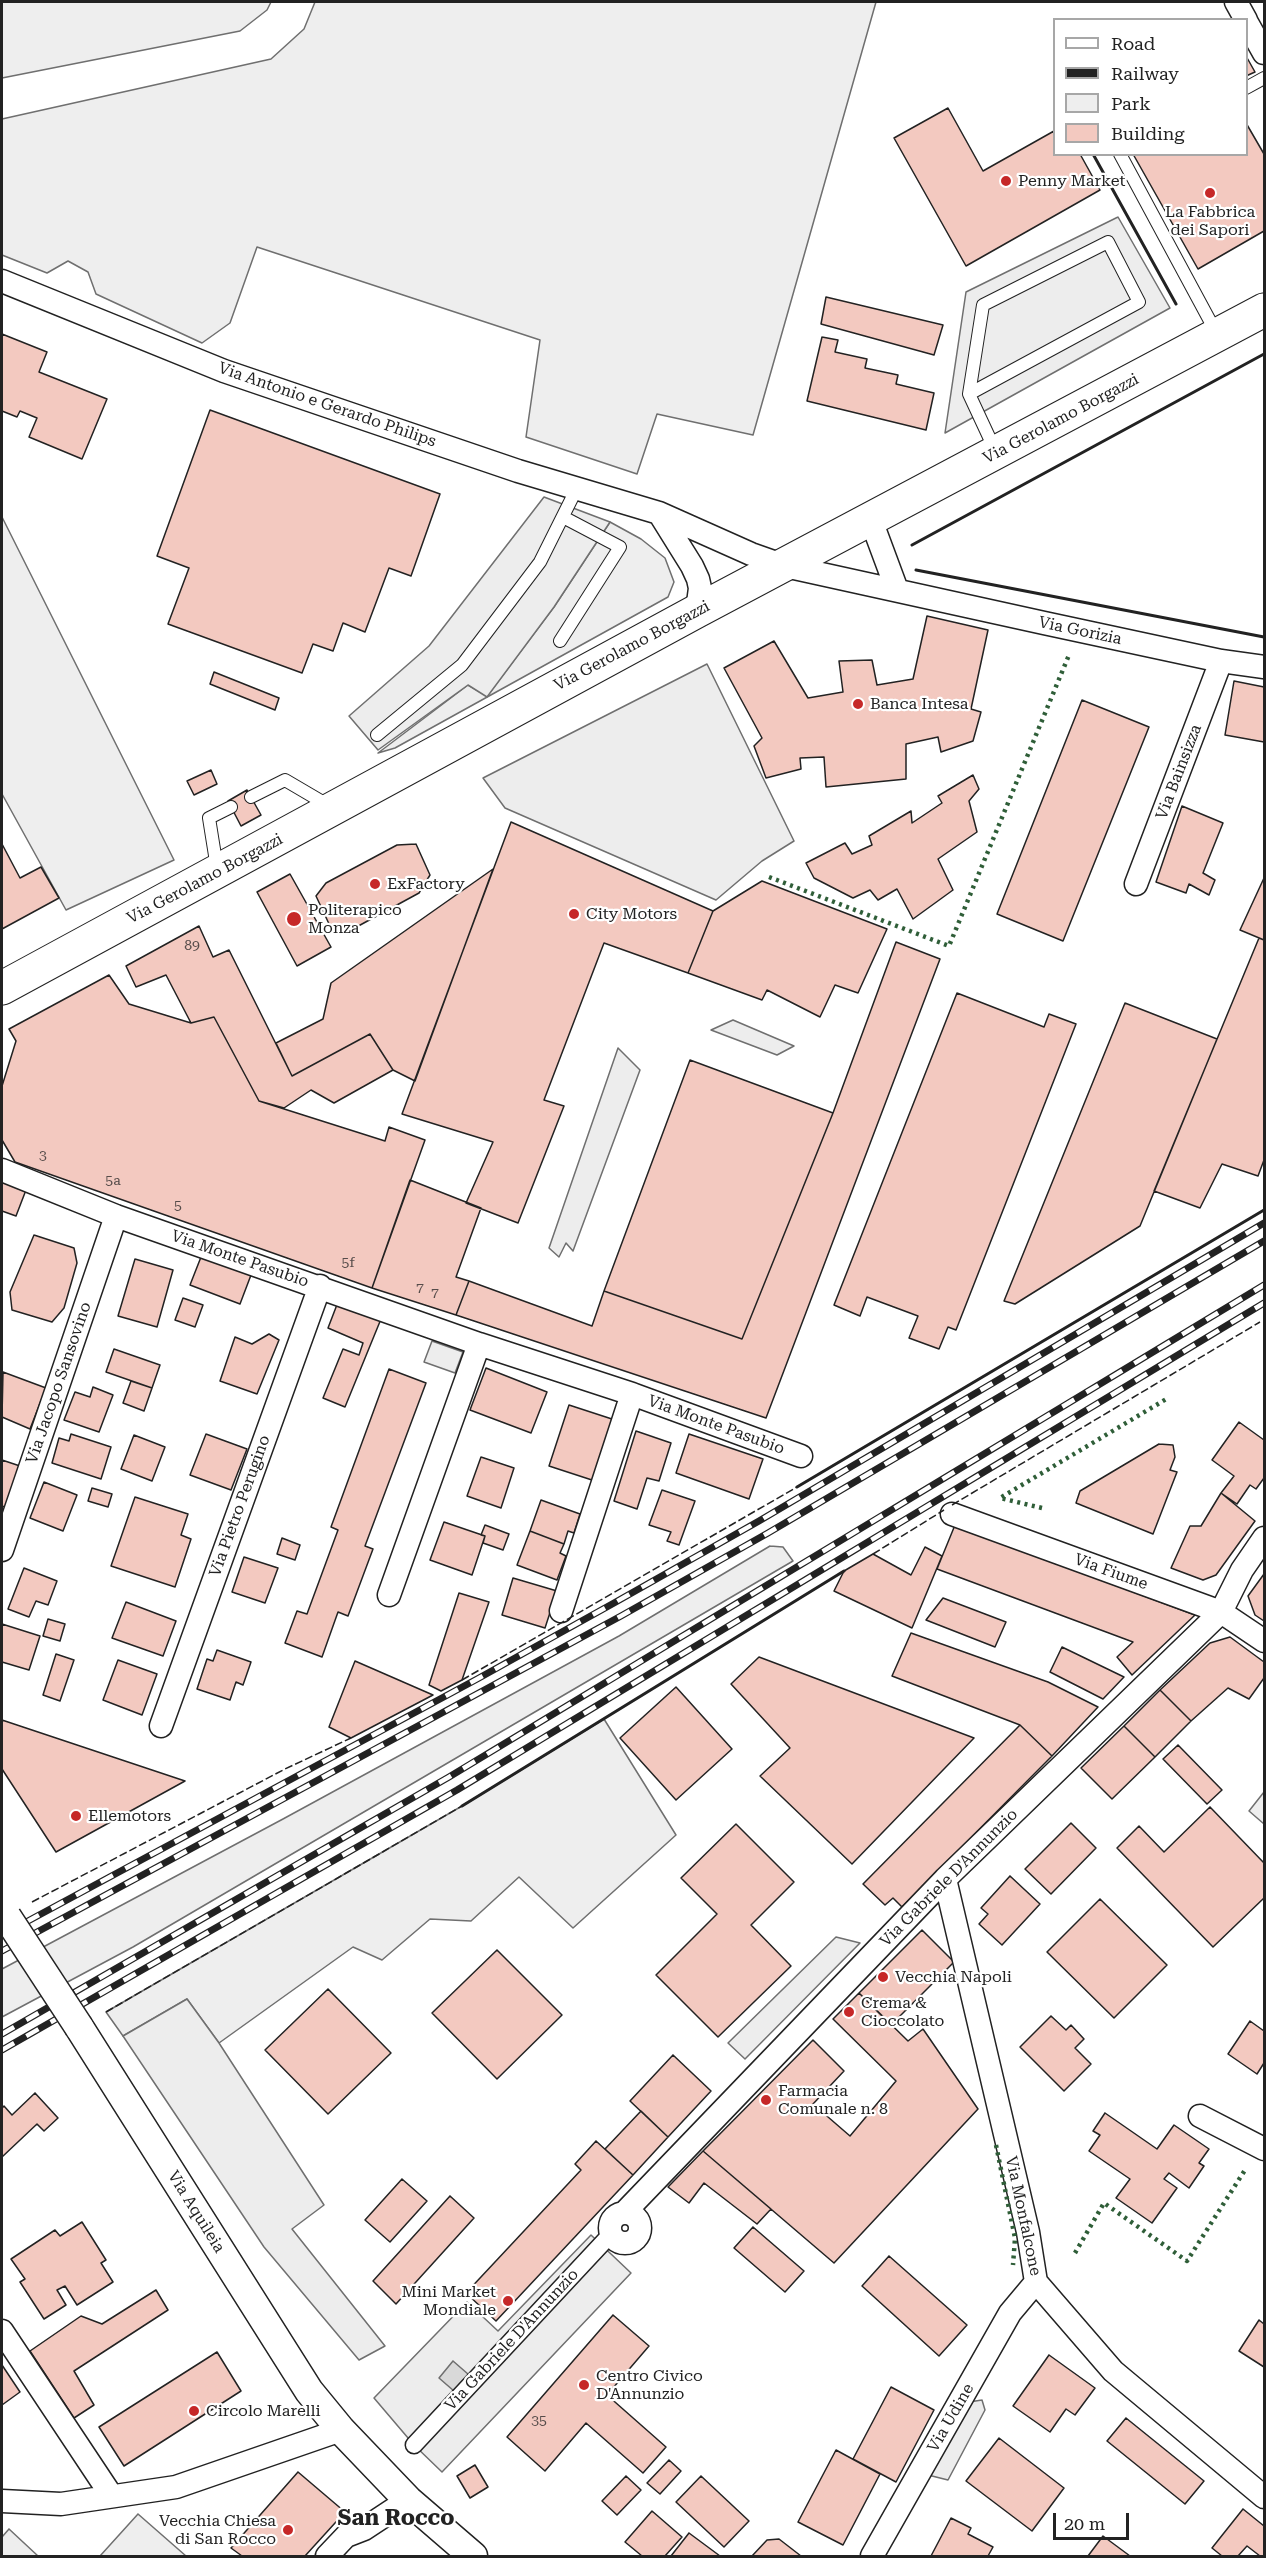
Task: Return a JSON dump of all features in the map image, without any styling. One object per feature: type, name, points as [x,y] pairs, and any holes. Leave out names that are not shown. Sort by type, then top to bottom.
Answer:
[{"type":"main road","name":"Via Gerolamo Borgazzi","points":[[2,988],[697,611],[1264,310]]},
{"type":"street","points":[[1236,2],[1245,18]]},
{"type":"street","points":[[1248,24],[1264,53]]},
{"type":"street","name":"Via Antonio e Gerardo Philips","points":[[2,281],[224,371],[518,471],[659,513],[751,554],[785,566]]},
{"type":"street","points":[[659,513],[698,579],[700,588],[697,611]]},
{"type":"street","points":[[871,520],[897,590]]},
{"type":"street","name":"Via Gorizia","points":[[785,566],[1221,661],[1264,667]]},
{"type":"street","name":"Via Bainsizza","points":[[1136,884],[1221,661]]},
{"type":"street","name":"Via Monte Pasubio","points":[[2,1170],[116,1216],[320,1286],[479,1344],[632,1394],[801,1456]]},
{"type":"street","name":"Via Jacopo Sansovino","points":[[2,1550],[116,1216]]},
{"type":"street","name":"Via Pietro Perugino","points":[[161,1725],[320,1286]]},
{"type":"street","points":[[389,1595],[479,1344]]},
{"type":"street","name":"Via Monte Pasubio","points":[[561,1611],[632,1394]]},
{"type":"street","name":"Via Fiume","points":[[952,1514],[1221,1612],[1264,1641]]},
{"type":"street","name":"Via Gabriele D'Annunzio","points":[[414,2445],[611,2234],[612,2221],[624,2213],[945,1879],[1221,1612],[1242,1570],[1264,1538]]},
{"type":"street","name":"Via Monfalcone","points":[[945,1879],[1028,2232],[1036,2282],[1113,2371],[1264,2498]]},
{"type":"street","name":"Via Aquileia","points":[[4,1913],[79,2027],[309,2391],[340,2430],[408,2500],[473,2556]]},
{"type":"street","points":[[1200,2116],[1264,2149]]},
{"type":"street","name":"Via Udine","points":[[872,2556],[1010,2313],[1036,2282]]},
{"type":"street","points":[[2,2331],[111,2495]]},
{"type":"street","points":[[2,2502],[61,2504],[176,2487],[340,2430]]},
{"type":"street","points":[[327,2556],[346,2536],[364,2529],[408,2500]]},
{"type":"lane","points":[[1248,87],[1264,78]]},
{"type":"lane","points":[[1121,156],[1218,335]]},
{"type":"lane","points":[[969,394],[1139,302],[1108,243],[983,305],[969,394],[997,453]]},
{"type":"lane","points":[[378,735],[462,665],[540,562],[577,488]]},
{"type":"lane","points":[[560,641],[620,547],[563,517]]},
{"type":"lane","points":[[251,797],[285,780],[333,809]]},
{"type":"lane","points":[[218,872],[209,818],[231,807]]},
{"type":"green space","points":[[2,2],[271,2],[267,10],[240,31],[2,78]]},
{"type":"green space","points":[[315,2],[876,2],[753,435],[657,414],[637,474],[526,437],[540,340],[257,247],[230,323],[202,343],[96,294],[88,272],[68,261],[47,273],[2,255],[2,119],[271,59],[304,29]]},
{"type":"green space","points":[[2,517],[174,860],[66,910],[2,794]]},
{"type":"green space","points":[[610,522],[641,539],[665,558],[674,582],[668,597],[395,748],[378,753],[468,685],[487,696],[554,607]]},
{"type":"green space","points":[[770,1546],[783,1547],[793,1561],[133,1947],[2,2017],[2,1969],[619,1636]]},
{"type":"green space","points":[[604,1719],[676,1835],[573,1928],[519,1877],[471,1921],[430,1919],[382,1960],[353,1947],[219,2043],[187,1999],[123,2036],[106,2012],[462,1806]]},
{"type":"green space","points":[[1264,1792],[1264,1824],[1249,1811]]},
{"type":"green space","points":[[138,2514],[186,2556],[100,2556]]},
{"type":"green space","points":[[9,2529],[38,2556],[2,2556],[2,2537]]},
{"type":"shaded area","points":[[1118,217],[1170,308],[945,433],[966,292]]},
{"type":"shaded area","points":[[544,497],[610,522],[554,607],[487,697],[468,685],[378,750],[349,716],[429,646]]},
{"type":"shaded area","points":[[707,664],[794,841],[762,861],[716,900],[505,808],[483,778]]},
{"type":"shaded area","points":[[733,1020],[794,1046],[777,1055],[711,1030]]},
{"type":"shaded area","points":[[618,1048],[640,1070],[573,1251],[566,1243],[559,1257],[549,1248]]},
{"type":"shaded area","points":[[432,1341],[463,1352],[455,1373],[424,1362]]},
{"type":"shaded area","points":[[836,1937],[860,1943],[745,2059],[728,2043]]},
{"type":"shaded area","points":[[187,1999],[219,2043],[324,2205],[292,2229],[385,2346],[359,2360],[264,2247],[123,2036]]},
{"type":"shaded area","points":[[591,2235],[631,2273],[442,2472],[414,2445],[374,2398],[467,2302],[498,2331]]},
{"type":"shaded area","points":[[453,2361],[476,2381],[462,2398],[439,2378]]},
{"type":"shaded area","points":[[982,2400],[985,2410],[948,2480],[928,2475],[969,2402]]},
{"type":"building","points":[[1248,60],[1255,72],[1248,75]]},
{"type":"building","name":"Penny Market","points":[[948,108],[983,171],[1053,132],[1053,156],[1081,156],[1100,190],[966,266],[894,138]]},
{"type":"building","name":"La Fabbrica dei Sapori","points":[[1248,126],[1264,154],[1264,231],[1198,269],[1134,156],[1248,156]]},
{"type":"building","points":[[826,297],[943,325],[934,355],[821,324]]},
{"type":"building","points":[[2,334],[47,352],[39,372],[107,399],[82,459],[29,437],[37,418],[20,411],[17,417],[2,411]]},
{"type":"building","points":[[822,337],[838,340],[835,352],[867,359],[865,368],[898,375],[896,384],[934,393],[926,430],[807,401]]},
{"type":"building","points":[[210,410],[440,494],[411,576],[389,568],[365,632],[343,623],[333,651],[313,644],[302,673],[168,624],[189,568],[157,556]]},
{"type":"building","name":"Banca Intesa","points":[[927,616],[988,630],[971,709],[981,712],[973,741],[941,752],[938,737],[906,744],[906,779],[826,787],[824,757],[800,758],[801,769],[766,778],[754,746],[762,738],[724,668],[774,641],[808,698],[843,692],[839,661],[872,660],[877,685],[913,679]]},
{"type":"building","points":[[214,672],[279,698],[275,710],[210,684]]},
{"type":"building","points":[[1234,681],[1264,687],[1264,742],[1225,735]]},
{"type":"building","points":[[1082,700],[1149,727],[1063,941],[997,914]]},
{"type":"building","points":[[211,770],[217,784],[194,795],[187,781]]},
{"type":"building","points":[[973,775],[979,789],[969,801],[977,832],[938,859],[953,890],[913,919],[897,889],[878,900],[870,890],[853,898],[814,878],[806,863],[845,843],[852,854],[872,845],[869,836],[911,811],[912,823],[942,803],[938,796]]},
{"type":"building","points":[[247,790],[261,815],[241,826],[228,801]]},
{"type":"building","points":[[1182,806],[1223,823],[1203,873],[1215,880],[1209,895],[1189,884],[1186,893],[1156,882]]},
{"type":"building","points":[[511,822],[713,911],[688,973],[604,943],[544,1100],[564,1106],[518,1223],[466,1203],[493,1142],[402,1114]]},
{"type":"building","points":[[2,844],[20,878],[41,867],[59,898],[2,929]]},
{"type":"building","points":[[416,844],[430,875],[419,893],[351,930],[330,926],[316,896],[326,883],[397,845]]},
{"type":"building","points":[[493,869],[415,1081],[393,1070],[370,1034],[292,1076],[276,1043],[323,1019],[331,983]]},
{"type":"building","points":[[290,874],[331,947],[297,966],[257,892]]},
{"type":"building","points":[[1264,878],[1264,940],[1240,930]]},
{"type":"building","points":[[762,881],[887,929],[858,993],[835,985],[820,1017],[767,990],[762,1000],[688,973],[713,911]]},
{"type":"building","points":[[199,926],[213,957],[229,950],[292,1076],[370,1034],[393,1070],[334,1103],[311,1090],[284,1108],[259,1101],[214,1017],[191,1023],[166,975],[136,987],[126,966]]},
{"type":"building","points":[[1259,938],[1264,940],[1264,1160],[1258,1176],[1222,1164],[1200,1208],[1154,1191]]},
{"type":"building","points":[[896,942],[940,959],[766,1418],[456,1315],[469,1281],[592,1326],[604,1291],[742,1339],[833,1113]]},
{"type":"building","points":[[109,975],[129,1004],[191,1023],[214,1017],[259,1101],[385,1141],[389,1127],[425,1140],[372,1288],[15,1162],[2,1140],[2,1086],[16,1041],[9,1029]]},
{"type":"building","points":[[957,993],[1044,1027],[1049,1014],[1076,1024],[956,1330],[948,1327],[939,1349],[909,1338],[918,1316],[867,1297],[860,1316],[834,1305]]},
{"type":"building","points":[[1125,1003],[1217,1039],[1140,1226],[1015,1304],[1004,1301]]},
{"type":"building","points":[[690,1060],[833,1113],[742,1339],[604,1291]]},
{"type":"building","points":[[410,1180],[481,1208],[456,1277],[469,1281],[456,1315],[372,1288]]},
{"type":"building","points":[[2,1181],[26,1190],[16,1216],[2,1211]]},
{"type":"building","points":[[34,1235],[74,1248],[77,1263],[64,1308],[52,1322],[12,1310],[10,1292]]},
{"type":"building","points":[[201,1257],[251,1275],[240,1304],[190,1285]]},
{"type":"building","points":[[135,1259],[173,1270],[157,1327],[118,1316]]},
{"type":"building","points":[[183,1298],[203,1305],[195,1327],[175,1320]]},
{"type":"building","points":[[338,1302],[381,1319],[345,1407],[323,1398],[343,1349],[359,1355],[363,1343],[328,1328]]},
{"type":"building","points":[[269,1334],[279,1340],[257,1394],[220,1381],[235,1337],[252,1344]]},
{"type":"building","points":[[114,1349],[160,1365],[152,1388],[106,1372]]},
{"type":"building","points":[[486,1368],[547,1392],[531,1433],[470,1410]]},
{"type":"building","points":[[389,1369],[426,1383],[365,1546],[373,1549],[348,1616],[338,1612],[322,1657],[285,1643],[297,1611],[307,1614],[338,1530],[331,1527]]},
{"type":"building","points":[[3,1372],[46,1388],[30,1429],[2,1417]]},
{"type":"building","points":[[131,1381],[152,1388],[144,1411],[123,1403]]},
{"type":"building","points":[[93,1387],[113,1395],[99,1432],[64,1420],[75,1392],[90,1397]]},
{"type":"building","points":[[569,1405],[615,1420],[595,1481],[549,1466]]},
{"type":"building","points":[[1239,1422],[1264,1440],[1264,1478],[1256,1489],[1250,1485],[1237,1504],[1221,1493],[1234,1476],[1212,1460]]},
{"type":"building","points":[[636,1431],[671,1443],[659,1481],[647,1478],[637,1509],[614,1501]]},
{"type":"building","points":[[71,1434],[111,1447],[101,1479],[52,1463],[59,1438],[69,1441]]},
{"type":"building","points":[[206,1434],[247,1449],[231,1490],[190,1475]]},
{"type":"building","points":[[689,1434],[763,1459],[749,1499],[676,1473]]},
{"type":"building","points":[[134,1435],[165,1447],[152,1481],[121,1469]]},
{"type":"building","points":[[1159,1444],[1173,1445],[1175,1457],[1170,1470],[1177,1472],[1153,1534],[1076,1503],[1080,1491]]},
{"type":"building","points":[[481,1457],[514,1468],[501,1508],[467,1496]]},
{"type":"building","points":[[2,1460],[20,1466],[7,1508],[2,1506]]},
{"type":"building","points":[[44,1482],[77,1495],[63,1531],[30,1518]]},
{"type":"building","points":[[92,1488],[112,1494],[108,1507],[88,1501]]},
{"type":"building","points":[[662,1490],[695,1501],[679,1545],[667,1541],[671,1532],[649,1525]]},
{"type":"building","points":[[1221,1493],[1255,1521],[1216,1575],[1203,1580],[1171,1568],[1190,1526],[1201,1526]]},
{"type":"building","points":[[135,1497],[188,1514],[181,1535],[191,1539],[175,1587],[111,1566]]},
{"type":"building","points":[[541,1500],[580,1514],[574,1533],[568,1531],[564,1544],[530,1531]]},
{"type":"building","points":[[444,1522],[485,1536],[472,1575],[430,1560]]},
{"type":"building","points":[[485,1525],[509,1534],[503,1550],[483,1543],[485,1536],[481,1535]]},
{"type":"building","points":[[955,1525],[1195,1615],[1132,1675],[1117,1657],[1133,1642],[937,1569]]},
{"type":"building","points":[[530,1531],[564,1544],[560,1553],[566,1556],[557,1580],[517,1565]]},
{"type":"building","points":[[282,1538],[300,1545],[295,1560],[277,1554]]},
{"type":"building","points":[[925,1547],[942,1556],[912,1628],[834,1591],[844,1571],[873,1554],[911,1575]]},
{"type":"building","points":[[244,1557],[278,1568],[265,1603],[232,1592]]},
{"type":"building","points":[[24,1568],[57,1581],[48,1605],[36,1601],[29,1617],[8,1609]]},
{"type":"building","points":[[1264,1574],[1264,1621],[1255,1615],[1248,1596]]},
{"type":"building","points":[[513,1578],[557,1591],[545,1628],[502,1615]]},
{"type":"building","points":[[459,1593],[489,1602],[462,1680],[441,1691],[429,1685]]},
{"type":"building","points":[[943,1598],[1006,1622],[995,1647],[926,1620]]},
{"type":"building","points":[[126,1602],[176,1621],[163,1656],[112,1638]]},
{"type":"building","points":[[48,1619],[65,1624],[60,1641],[43,1636]]},
{"type":"building","points":[[2,1624],[40,1636],[29,1670],[2,1662]]},
{"type":"building","points":[[911,1633],[1048,1682],[1098,1707],[1052,1756],[1020,1725],[892,1676]]},
{"type":"building","points":[[1230,1637],[1264,1662],[1264,1678],[1249,1699],[1228,1688],[1191,1721],[1160,1690],[1210,1643]]},
{"type":"building","points":[[1062,1647],[1124,1677],[1103,1699],[1050,1672]]},
{"type":"building","points":[[217,1650],[251,1662],[243,1685],[236,1682],[230,1700],[197,1689],[207,1659],[213,1661]]},
{"type":"building","points":[[56,1654],[74,1660],[60,1701],[43,1695]]},
{"type":"building","points":[[759,1657],[974,1738],[852,1864],[760,1776],[790,1748],[731,1684]]},
{"type":"building","points":[[118,1660],[157,1674],[142,1715],[103,1700]]},
{"type":"building","points":[[355,1661],[433,1695],[351,1738],[329,1727]]},
{"type":"building","points":[[676,1687],[732,1749],[676,1800],[620,1738]]},
{"type":"building","points":[[1160,1690],[1191,1721],[1155,1757],[1124,1726]]},
{"type":"building","name":"Ellemotors","points":[[2,1720],[185,1781],[56,1852],[2,1769]]},
{"type":"building","points":[[1020,1725],[1052,1756],[902,1907],[893,1898],[885,1905],[863,1884]]},
{"type":"building","points":[[1124,1726],[1155,1757],[1112,1799],[1081,1768]]},
{"type":"building","points":[[1178,1745],[1222,1790],[1207,1804],[1163,1759]]},
{"type":"building","points":[[1210,1807],[1264,1863],[1264,1898],[1213,1947],[1117,1848],[1139,1826],[1164,1852]]},
{"type":"building","points":[[1071,1823],[1096,1848],[1051,1894],[1025,1869]]},
{"type":"building","points":[[736,1824],[794,1882],[751,1925],[791,1966],[718,2037],[656,1975],[717,1914],[681,1878]]},
{"type":"building","points":[[1010,1876],[1040,1904],[1002,1945],[979,1924],[988,1914],[981,1908]]},
{"type":"building","points":[[1100,1899],[1167,1965],[1114,2018],[1047,1952]]},
{"type":"building","points":[[922,1930],[954,1962],[891,2025],[859,1993]]},
{"type":"building","points":[[497,1950],[562,2015],[497,2079],[432,2013]]},
{"type":"building","points":[[328,1989],[391,2053],[328,2114],[265,2050]]},
{"type":"building","points":[[859,1993],[908,2041],[923,2029],[978,2109],[834,2263],[703,2151],[813,2040],[844,2071],[813,2104],[850,2136],[896,2081],[833,2019]]},
{"type":"building","points":[[1051,2016],[1066,2030],[1071,2025],[1084,2039],[1075,2048],[1091,2064],[1064,2091],[1020,2047]]},
{"type":"building","points":[[1250,2021],[1264,2031],[1264,2063],[1257,2074],[1228,2054]]},
{"type":"building","points":[[673,2055],[711,2091],[668,2137],[630,2101]]},
{"type":"building","points":[[35,2093],[58,2118],[44,2131],[37,2124],[2,2157],[2,2108],[4,2106],[12,2115]]},
{"type":"building","points":[[641,2111],[668,2137],[633,2175],[605,2149]]},
{"type":"building","points":[[1105,2113],[1157,2149],[1174,2125],[1209,2149],[1199,2163],[1204,2166],[1189,2188],[1169,2173],[1164,2179],[1177,2188],[1152,2223],[1116,2198],[1130,2179],[1089,2151],[1100,2135],[1093,2131]]},
{"type":"building","points":[[596,2141],[633,2175],[496,2321],[466,2293],[581,2170],[575,2164]]},
{"type":"building","points":[[703,2151],[771,2209],[757,2224],[704,2183],[689,2203],[668,2187]]},
{"type":"building","points":[[402,2179],[427,2201],[390,2242],[365,2220]]},
{"type":"building","points":[[450,2196],[474,2218],[396,2304],[373,2281]]},
{"type":"building","points":[[82,2222],[106,2260],[101,2263],[113,2282],[77,2305],[65,2286],[57,2290],[66,2305],[44,2319],[20,2282],[25,2279],[11,2259],[55,2230],[60,2236]]},
{"type":"building","points":[[753,2227],[804,2271],[785,2292],[734,2248]]},
{"type":"building","points":[[889,2256],[967,2325],[939,2356],[862,2286]]},
{"type":"building","points":[[156,2290],[168,2310],[74,2371],[94,2405],[74,2418],[30,2351],[81,2316],[102,2324]]},
{"type":"building","name":"Centro Civico D'Annunzio","points":[[613,2315],[649,2346],[607,2395],[666,2447],[643,2473],[586,2423],[545,2471],[507,2437]]},
{"type":"building","points":[[1259,2320],[1264,2324],[1264,2367],[1239,2351]]},
{"type":"building","points":[[217,2352],[241,2391],[124,2466],[99,2427]]},
{"type":"building","points":[[1049,2355],[1095,2388],[1075,2415],[1066,2409],[1050,2432],[1013,2406]]},
{"type":"building","points":[[2,2365],[20,2392],[2,2405]]},
{"type":"building","points":[[891,2387],[934,2410],[896,2482],[853,2459]]},
{"type":"building","points":[[1126,2418],[1204,2481],[1185,2504],[1107,2441]]},
{"type":"building","points":[[999,2438],[1064,2488],[1032,2531],[966,2481]]},
{"type":"building","points":[[836,2450],[880,2474],[843,2545],[798,2522]]},
{"type":"building","points":[[669,2460],[681,2471],[660,2494],[647,2483]]},
{"type":"building","points":[[475,2465],[488,2487],[470,2498],[457,2476]]},
{"type":"building","name":"Vecchia Chiesa di San Rocco","points":[[298,2472],[345,2512],[305,2556],[242,2556],[231,2548]]},
{"type":"building","points":[[626,2476],[641,2490],[617,2515],[602,2501]]},
{"type":"building","points":[[701,2476],[749,2521],[724,2547],[676,2502]]},
{"type":"building","points":[[1243,2509],[1264,2526],[1264,2556],[1260,2556],[1247,2546],[1238,2556],[1222,2556],[1212,2548]]},
{"type":"building","points":[[652,2511],[682,2537],[665,2556],[642,2556],[625,2542]]},
{"type":"building","points":[[951,2518],[971,2528],[968,2534],[993,2547],[988,2556],[931,2556]]},
{"type":"building","points":[[689,2533],[720,2556],[671,2556]]},
{"type":"building","points":[[1103,2536],[1130,2556],[1088,2556]]},
{"type":"building","points":[[779,2539],[801,2556],[752,2556],[767,2540]]},
{"type":"railway","points":[[2,1935],[614,1603],[759,1521],[1264,1223]]},
{"type":"railway","points":[[2,1951],[621,1616],[768,1533],[1264,1241]]},
{"type":"railway","points":[[2,2034],[449,1777],[1264,1285]]},
{"type":"railway","points":[[2,2050],[457,1790],[1264,1303]]},
{"type":"hedge","points":[[769,877],[949,946],[1069,655]]},
{"type":"hedge","points":[[1042,1508],[1000,1498],[1168,1398]]},
{"type":"hedge","points":[[996,2145],[1015,2238],[1013,2265]]},
{"type":"hedge","points":[[1075,2253],[1104,2203],[1187,2261],[1245,2170]]},
{"type":"fence","points":[[952,1505],[1260,1322]]},
{"type":"fence","points":[[462,1680],[797,1487]]},
{"type":"fence","points":[[873,1554],[944,1510]]},
{"type":"fence","points":[[32,1902],[285,1769],[351,1738]]},
{"type":"fence","points":[[106,2012],[462,1806]]},
{"type":"wall","points":[[1094,156],[1176,304]]},
{"type":"wall","points":[[912,545],[1264,354]]},
{"type":"wall","points":[[916,570],[1264,637]]},
{"type":"wall","points":[[797,1487],[1264,1210]]},
{"type":"wall","points":[[462,1806],[844,1571]]},
{"type":"place","name":"Penny Market","points":[[1006,181]]},
{"type":"place","name":"La Fabbrica dei Sapori","points":[[1210,193]]},
{"type":"place","name":"Banca Intesa","points":[[858,704]]},
{"type":"place","name":"ExFactory","points":[[375,884]]},
{"type":"place","name":"City Motors","points":[[574,914]]},
{"type":"place","name":"Politerapico Monza","points":[[294,919]]},
{"type":"place","name":"Ellemotors","points":[[76,1816]]},
{"type":"place","name":"Vecchia Napoli","points":[[883,1977]]},
{"type":"place","name":"Crema & Cioccolato","points":[[849,2012]]},
{"type":"place","name":"Farmacia Comunale n. 8","points":[[766,2100]]},
{"type":"place","name":"Mini Market Mondiale","points":[[508,2301]]},
{"type":"place","name":"Centro Civico D'Annunzio","points":[[584,2385]]},
{"type":"place","name":"Circolo Marelli","points":[[194,2411]]},
{"type":"place","name":"Vecchia Chiesa di San Rocco","points":[[288,2530]]},
{"type":"district","name":"San Rocco","points":[[396,2519]]}]
